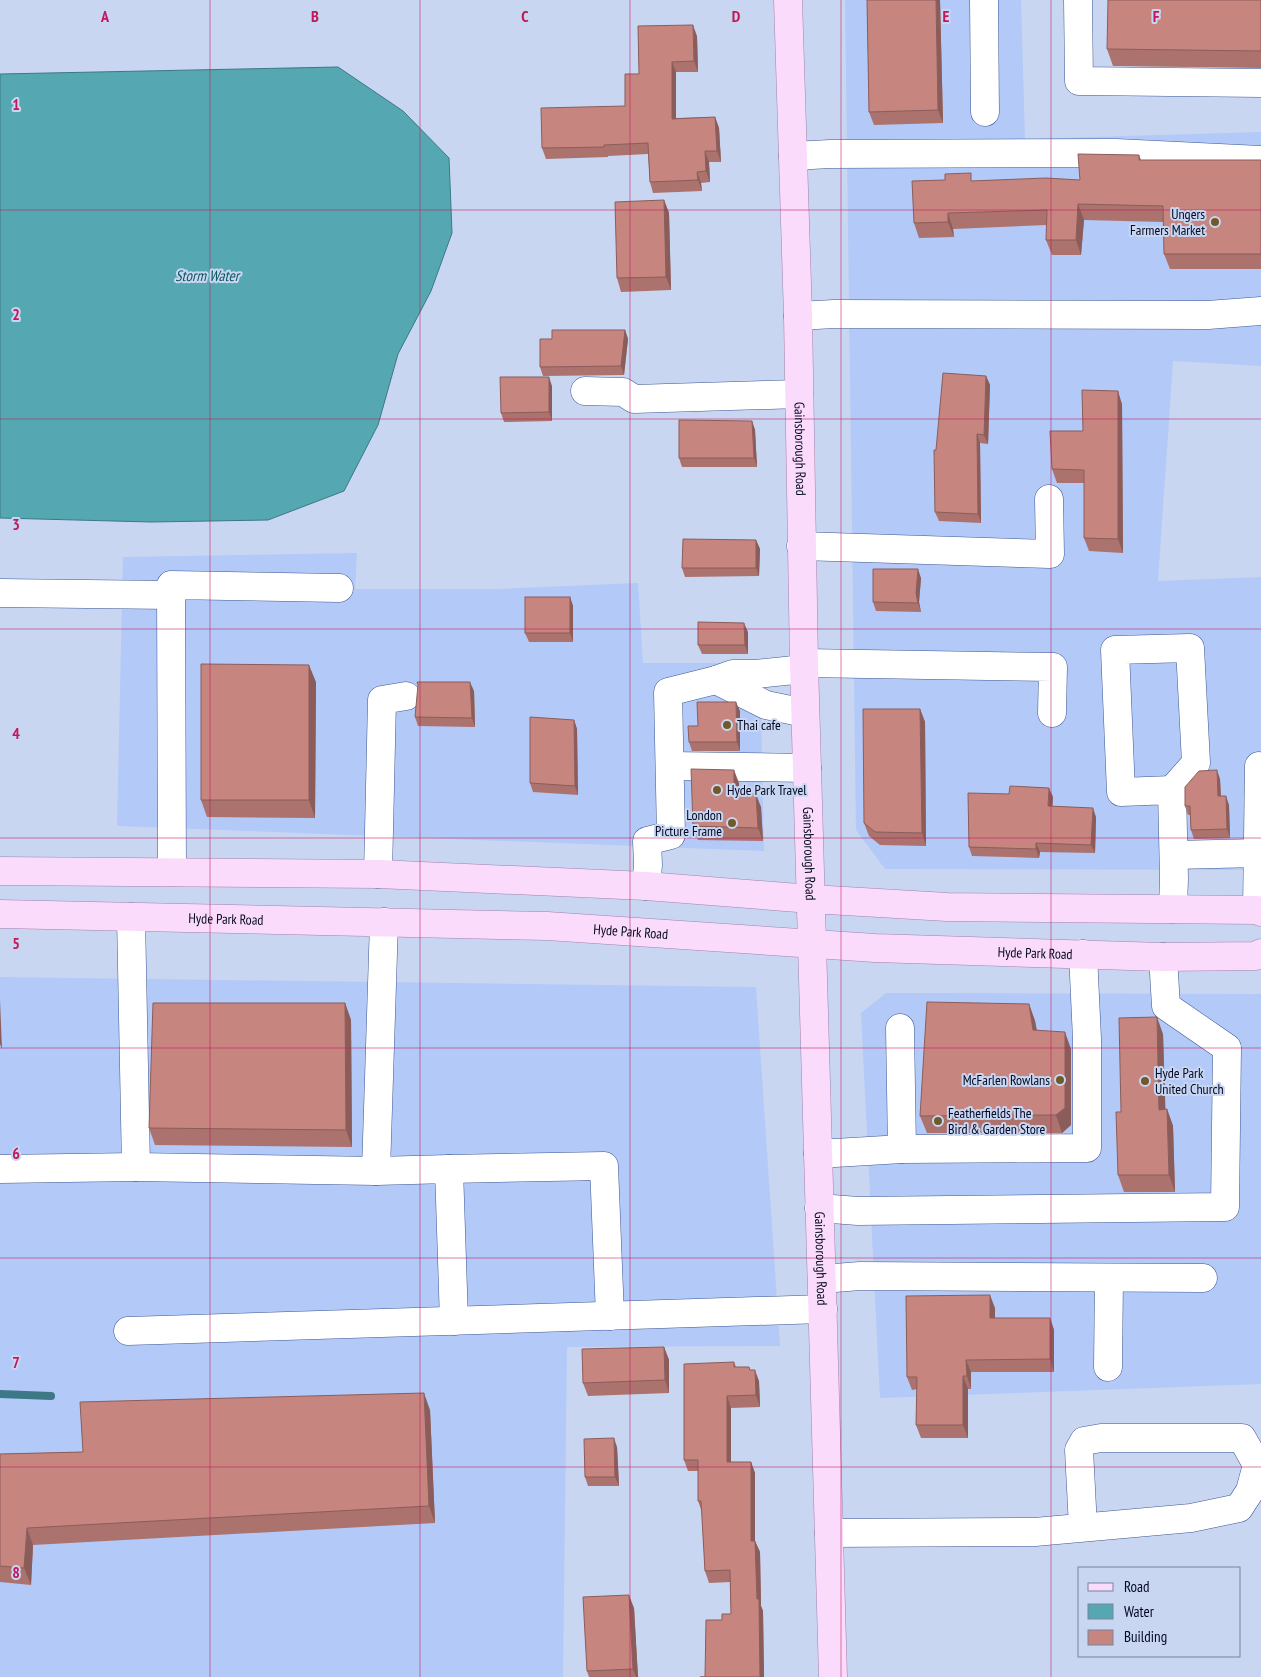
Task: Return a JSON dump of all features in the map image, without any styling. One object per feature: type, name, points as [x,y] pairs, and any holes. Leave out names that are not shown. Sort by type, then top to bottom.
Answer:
[{"type":"main road","name":"Gainsborough Road","points":[[788,0],[800,394],[805,712],[833,1677]]},
{"type":"main road","points":[[0,871],[378,874],[646,886],[947,907],[1259,911]]},
{"type":"main road","name":"Hyde Park Road","points":[[0,914],[546,926],[875,948],[1163,957],[1255,956],[1261,953]]},
{"type":"lane","points":[[984,0],[985,112]]},
{"type":"lane","points":[[1078,0],[1079,81],[1261,83]]},
{"type":"lane","points":[[793,156],[840,154],[1116,153],[1261,160]]},
{"type":"lane","points":[[798,316],[834,314],[1208,315],[1261,311]]},
{"type":"lane","points":[[585,391],[623,392],[634,399],[800,394]]},
{"type":"lane","points":[[801,546],[1050,554],[1049,499]]},
{"type":"lane","points":[[172,872],[171,585],[339,588]]},
{"type":"lane","points":[[0,593],[171,595]]},
{"type":"lane","points":[[1172,790],[1121,792],[1115,650],[1190,648],[1196,763],[1172,790],[1173,909]]},
{"type":"lane","points":[[646,886],[648,865],[647,841],[671,836],[668,692],[733,674],[756,674],[804,666],[1053,667],[1052,713]]},
{"type":"lane","points":[[716,680],[766,705],[805,712]]},
{"type":"lane","points":[[378,874],[382,700],[406,696]]},
{"type":"lane","points":[[670,766],[807,768]]},
{"type":"lane","points":[[1259,766],[1259,911]]},
{"type":"lane","points":[[1174,855],[1259,853]]},
{"type":"lane","points":[[131,916],[136,1167]]},
{"type":"lane","points":[[376,1171],[384,922]]},
{"type":"lane","points":[[818,1154],[902,1150],[1087,1148],[1087,1039],[1083,954]]},
{"type":"lane","points":[[819,1208],[858,1211],[1225,1207],[1228,1048],[1166,1006],[1163,957]]},
{"type":"lane","points":[[900,1028],[902,1150]]},
{"type":"lane","points":[[0,1169],[136,1167],[376,1171],[604,1166],[610,1316]]},
{"type":"lane","points":[[449,1169],[454,1320]]},
{"type":"lane","points":[[822,1279],[860,1276],[1203,1278]]},
{"type":"lane","points":[[1108,1366],[1109,1278]]},
{"type":"lane","points":[[128,1330],[823,1309]]},
{"type":"lane","points":[[829,1534],[1035,1532],[1191,1518],[1239,1508],[1250,1491],[1257,1465],[1242,1438],[1100,1438],[1084,1441],[1078,1450],[1083,1527]]},
{"type":"shaded area","points":[[845,0],[1021,0],[1025,139],[1261,132],[1261,366],[1173,361],[1158,581],[1261,577],[1261,870],[885,869],[856,830]]},
{"type":"shaded area","points":[[357,553],[355,589],[499,589],[638,583],[643,663],[760,663],[764,851],[117,826],[123,557]]},
{"type":"shaded area","points":[[0,977],[756,987],[780,1346],[567,1347],[563,1677],[0,1677]]},
{"type":"shaded area","points":[[886,993],[1261,994],[1261,1384],[880,1398],[861,1013]]},
{"type":"water","name":"Storm Water","points":[[338,67],[403,111],[449,158],[452,233],[431,291],[398,354],[378,425],[344,491],[268,520],[151,522],[0,518],[0,74]]},
{"type":"building","points":[[867,0],[936,0],[938,110],[869,112]]},
{"type":"building","points":[[1108,0],[1261,0],[1261,51],[1107,49]]},
{"type":"building","points":[[693,25],[694,61],[672,62],[672,119],[715,117],[717,151],[705,151],[706,171],[697,172],[698,180],[650,182],[648,143],[604,145],[604,147],[542,148],[541,108],[625,106],[625,74],[639,74],[638,26]]},
{"type":"building","points":[[1078,154],[1139,155],[1139,160],[1261,160],[1261,254],[1164,254],[1163,206],[1078,204],[1076,240],[1046,240],[1047,210],[948,213],[948,222],[914,223],[912,181],[945,180],[945,174],[971,173],[971,181],[1046,178],[1080,180]]},
{"type":"building","points":[[664,200],[666,277],[617,278],[615,202]]},
{"type":"building","points":[[552,330],[625,330],[621,366],[540,367],[540,339],[552,339]]},
{"type":"building","points":[[943,373],[986,376],[984,435],[977,434],[978,514],[935,512],[934,450],[936,450]]},
{"type":"building","points":[[500,377],[549,377],[549,412],[501,413]]},
{"type":"building","points":[[1082,390],[1118,391],[1118,539],[1084,538],[1084,470],[1052,469],[1050,431],[1083,431]]},
{"type":"building","points":[[679,420],[752,421],[754,458],[679,458]]},
{"type":"building","points":[[683,539],[756,540],[756,568],[682,568]]},
{"type":"building","points":[[873,569],[918,569],[916,593],[918,603],[873,602]]},
{"type":"building","points":[[525,597],[570,597],[570,633],[525,633]]},
{"type":"building","points":[[698,622],[744,623],[745,645],[698,645]]},
{"type":"building","points":[[201,664],[309,665],[309,800],[201,800]]},
{"type":"building","points":[[417,682],[470,682],[472,718],[415,717]]},
{"type":"building","points":[[697,702],[736,702],[737,742],[689,742],[688,726],[698,726]]},
{"type":"building","points":[[863,709],[920,709],[922,833],[875,832],[864,823]]},
{"type":"building","points":[[530,717],[574,720],[575,786],[530,783]]},
{"type":"building","points":[[691,769],[734,770],[734,792],[756,794],[758,828],[693,826]]},
{"type":"building","points":[[1217,770],[1218,796],[1226,796],[1227,829],[1191,830],[1190,806],[1185,806],[1185,787],[1199,771]]},
{"type":"building","points":[[1010,786],[1049,788],[1048,806],[1093,808],[1091,845],[1036,843],[1036,849],[969,847],[968,793],[1009,794]]},
{"type":"building","points":[[927,1002],[1029,1004],[1033,1030],[1065,1032],[1065,1108],[1056,1115],[920,1116]]},
{"type":"building","points":[[153,1003],[345,1003],[346,1130],[149,1128]]},
{"type":"building","name":"Hyde Park United Church","points":[[1157,1017],[1159,1110],[1167,1109],[1169,1175],[1118,1175],[1116,1112],[1121,1112],[1119,1018]]},
{"type":"building","points":[[990,1295],[990,1318],[1050,1318],[1050,1359],[966,1360],[967,1376],[963,1376],[963,1425],[916,1425],[917,1377],[907,1377],[906,1296]]},
{"type":"building","points":[[664,1347],[665,1380],[583,1383],[582,1349]]},
{"type":"building","points":[[734,1362],[734,1367],[749,1367],[750,1370],[755,1370],[756,1395],[727,1396],[727,1462],[751,1462],[751,1541],[755,1541],[757,1599],[759,1599],[760,1677],[705,1677],[706,1620],[722,1620],[722,1614],[731,1614],[730,1570],[705,1571],[701,1501],[698,1501],[698,1460],[684,1460],[684,1364]]},
{"type":"building","points":[[424,1393],[429,1506],[27,1528],[24,1568],[0,1566],[0,1454],[83,1452],[80,1402]]},
{"type":"building","points":[[614,1438],[615,1477],[585,1477],[584,1439]]},
{"type":"building","points":[[629,1595],[633,1669],[587,1671],[583,1597]]},
{"type":"waterway","points":[[0,1394],[51,1396]]},
{"type":"place","name":"Ungers Farmers Market","points":[[1215,222]]},
{"type":"place","name":"Thai cafe","points":[[727,725]]},
{"type":"place","name":"Hyde Park Travel","points":[[717,790]]},
{"type":"place","name":"London Picture Frame","points":[[732,823]]},
{"type":"place","name":"McFarlen Rowlans","points":[[1060,1080]]},
{"type":"place","name":"Hyde Park United Church","points":[[1145,1081]]},
{"type":"place","name":"Featherfields The Bird & Garden Store","points":[[938,1121]]}]
